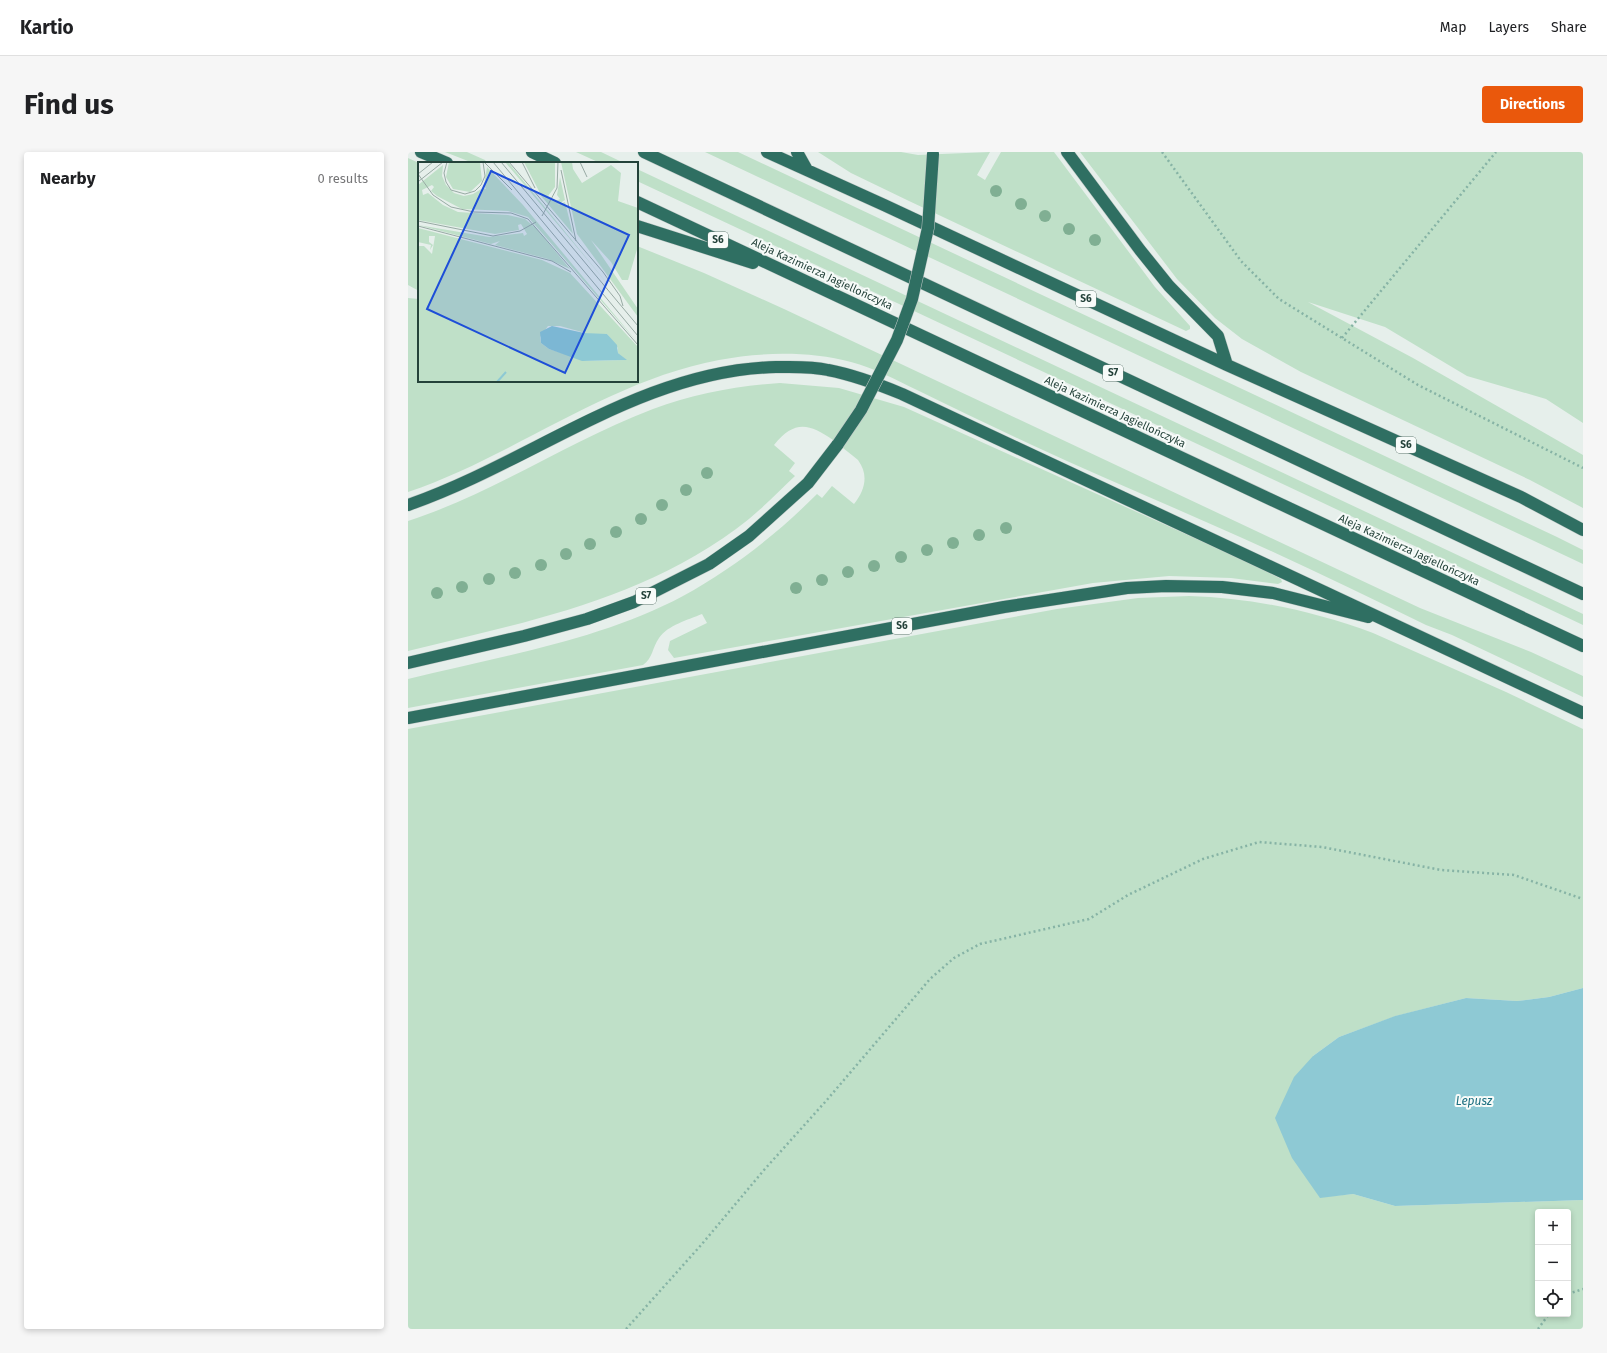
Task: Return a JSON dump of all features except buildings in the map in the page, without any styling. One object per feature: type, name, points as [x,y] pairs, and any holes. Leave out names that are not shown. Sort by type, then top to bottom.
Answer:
[{"type":"highway","points":[[421,152],[445,162]]},
{"type":"highway","points":[[532,152],[553,162]]},
{"type":"highway","name":"S7","points":[[644,152],[1583,594]]},
{"type":"highway","name":"S6","points":[[767,152],[891,208],[1227,365],[1521,497],[1583,530]]},
{"type":"highway","points":[[797,152],[807,170]]},
{"type":"highway","points":[[1067,152],[1140,250],[1169,286],[1218,336],[1227,365]]},
{"type":"highway","name":"S7","points":[[408,663],[524,636],[587,619],[634,602],[709,564],[749,536],[808,482],[838,444],[861,410],[897,340],[912,299],[928,228],[933,153]]},
{"type":"highway","name":"Aleja Kazimierza Jagiellończyka","points":[[638,202],[1583,646]]},
{"type":"highway","points":[[638,226],[800,278]]},
{"type":"highway","points":[[408,505],[492,470],[613,409],[686,381],[720,373],[756,368],[793,367],[826,369],[870,381],[902,394],[1396,624]]},
{"type":"highway","name":"S6","points":[[408,718],[1004,607],[1127,588],[1166,586],[1222,587],[1273,593],[1396,624],[1583,713]]},
{"type":"path","points":[[1162,152],[1241,261],[1279,299],[1418,385],[1583,468]]},
{"type":"path","points":[[1342,338],[1496,152]]},
{"type":"path","points":[[626,1329],[702,1244],[764,1170],[826,1101],[930,979],[954,958],[980,944],[1089,919],[1128,895],[1195,862],[1259,842],[1322,847],[1441,870],[1514,875],[1583,899]]},
{"type":"path","points":[[1571,1293],[1583,1289]]},
{"type":"path","points":[[1538,1329],[1547,1317]]},
{"type":"green space","points":[[445,152],[467,152],[486,162],[470,162]]},
{"type":"green space","points":[[576,152],[601,152],[622,162],[598,162]]},
{"type":"green space","points":[[705,152],[738,152],[1557,537],[1583,550],[1583,564]]},
{"type":"green space","points":[[818,152],[901,152],[918,155],[990,152],[977,175],[985,180],[1001,152],[1054,152],[1155,287],[1190,326],[1190,329],[1186,331],[909,201],[851,173]]},
{"type":"green space","points":[[1080,152],[1583,152],[1583,423],[1546,399],[1467,376],[1385,327],[1308,302],[1413,358],[1583,455],[1583,508],[1530,480],[1301,372],[1242,339],[1215,318],[1177,279]]},
{"type":"green space","points":[[408,158],[418,163],[418,290],[408,285]]},
{"type":"green space","points":[[638,169],[1583,614],[1583,625],[638,181]]},
{"type":"green space","points":[[638,246],[704,273],[784,309],[1420,608],[1531,652],[1583,676],[1583,697],[1214,525],[1032,445],[885,374],[835,358],[802,354],[751,355],[719,360],[678,370],[638,384],[561,420],[486,459],[447,477],[408,492],[408,298],[418,299],[418,382],[638,382]]},
{"type":"green space","points":[[780,383],[839,388],[904,407],[1250,563],[1281,579],[1282,582],[1278,584],[1231,578],[1169,576],[1093,583],[674,658],[668,650],[670,641],[707,623],[702,614],[679,623],[663,633],[659,638],[651,656],[643,665],[408,708],[408,679],[513,655],[584,636],[651,611],[683,596],[720,574],[754,550],[802,509],[817,494],[822,498],[832,486],[854,504],[863,488],[864,471],[858,460],[824,434],[809,428],[795,428],[788,431],[774,445],[795,463],[789,471],[795,476],[744,523],[698,554],[659,575],[619,592],[578,606],[537,619],[408,651],[408,521],[471,496],[591,436],[653,409],[684,399],[715,392],[747,386]]},
{"type":"green space","points":[[1189,596],[1213,597],[1260,603],[1305,612],[1373,633],[1506,692],[1583,729],[1583,988],[1549,997],[1517,1001],[1466,998],[1396,1016],[1339,1037],[1313,1056],[1308,1179],[1320,1197],[1353,1194],[1395,1206],[1583,1200],[1583,1329],[408,1329],[408,729],[1057,609],[1138,598]]},
{"type":"water","name":"Lepusz","points":[[1583,988],[1583,1200],[1395,1206],[1353,1194],[1320,1198],[1292,1158],[1275,1118],[1294,1077],[1313,1056],[1339,1037],[1395,1016],[1466,998],[1517,1001],[1549,997]]}]
